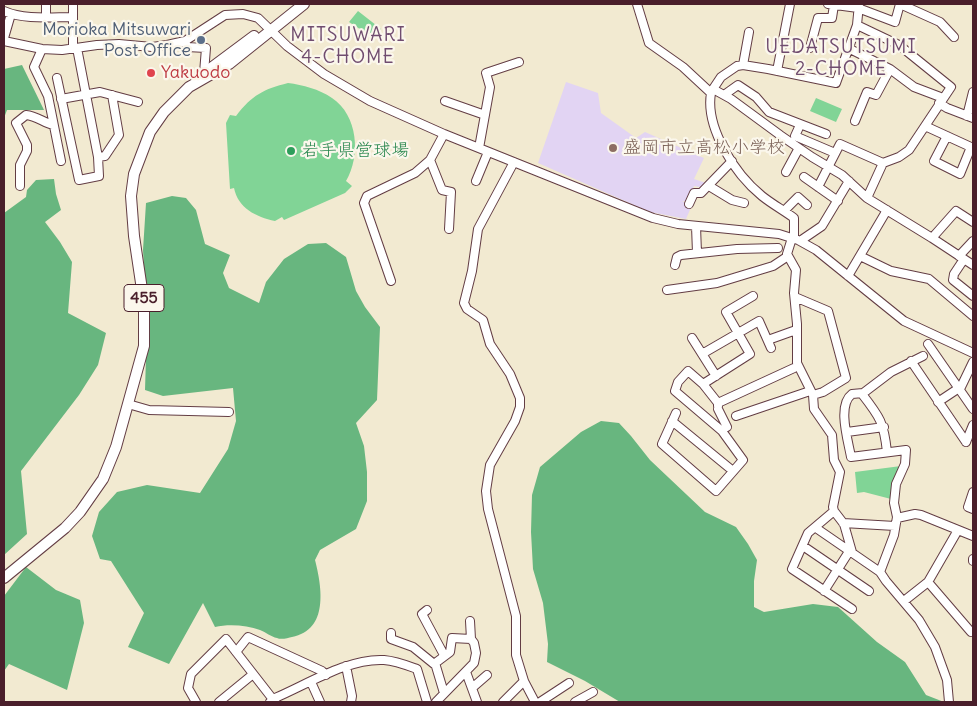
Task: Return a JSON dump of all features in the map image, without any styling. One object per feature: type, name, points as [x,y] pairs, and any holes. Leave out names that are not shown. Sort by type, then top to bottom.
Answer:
[{"type":"highway","name":"455","points":[[4,578],[65,528],[92,495],[110,466],[144,346],[144,302],[131,208],[134,174],[150,132],[175,100],[198,81],[229,64],[269,29],[293,4]]},
{"type":"highway","name":"455","points":[[4,572],[58,528],[91,489],[102,470],[110,447],[140,335],[140,300],[126,206],[128,181],[133,159],[140,141],[161,108],[180,88],[304,4]]},
{"type":"street","points":[[46,4],[46,17]]},
{"type":"street","points":[[57,78],[79,180],[99,176],[98,157],[75,48],[73,4]]},
{"type":"street","points":[[637,4],[649,43],[683,67],[711,93],[711,117],[720,140],[742,175],[762,196],[794,218],[796,239],[788,256],[774,266],[744,273],[722,282],[699,287],[667,290]]},
{"type":"street","points":[[777,71],[790,4]]},
{"type":"street","points":[[810,48],[818,18],[832,18],[831,4],[859,6],[895,22],[900,4],[917,7],[940,22],[954,37]]},
{"type":"street","points":[[835,153],[793,139],[748,113],[739,104],[713,89],[721,77],[730,70],[743,65],[836,83],[857,25],[859,6]]},
{"type":"street","points":[[4,38],[7,13],[46,17],[73,17]]},
{"type":"street","points":[[4,42],[42,49],[62,50],[121,44],[152,47],[185,41],[224,15],[243,14],[258,18],[294,52],[340,84],[370,101],[444,134],[653,218],[696,226],[779,234],[796,239],[816,250],[904,321],[973,352]]},
{"type":"street","points":[[818,187],[840,144],[883,163],[900,157],[909,150],[950,87],[899,45],[857,25]]},
{"type":"street","points":[[743,65],[749,32]]},
{"type":"street","points":[[185,41],[187,48],[206,48],[204,73]]},
{"type":"street","points":[[848,48],[890,69],[914,87],[941,101],[947,108],[970,117],[973,92]]},
{"type":"street","points":[[42,49],[34,67],[48,96],[61,161]]},
{"type":"street","points":[[479,148],[490,87],[486,73],[519,62]]},
{"type":"street","points":[[854,121],[867,92],[876,95],[890,69]]},
{"type":"street","points":[[724,95],[738,85],[756,97],[769,112],[826,134]]},
{"type":"street","points":[[61,99],[100,92],[138,102]]},
{"type":"street","points":[[98,157],[105,156],[119,135],[112,95]]},
{"type":"street","points":[[445,102],[485,115]]},
{"type":"street","points":[[20,186],[20,165],[27,151],[27,145],[16,123],[26,115],[53,125]]},
{"type":"street","points":[[793,139],[800,124]]},
{"type":"street","points":[[925,126],[972,147],[960,174],[934,161],[947,136]]},
{"type":"street","points":[[391,282],[364,203],[366,196],[415,173],[430,160],[444,134]]},
{"type":"street","points":[[793,139],[799,148],[849,180],[867,198],[973,265]]},
{"type":"street","points":[[786,172],[799,148]]},
{"type":"street","points":[[476,182],[488,152]]},
{"type":"street","points":[[430,160],[442,190],[451,192],[449,229]]},
{"type":"street","points":[[690,204],[694,192],[701,193],[732,161]]},
{"type":"street","points":[[514,162],[478,229],[472,272],[464,303],[466,309],[483,320],[490,344],[510,374],[520,398],[520,407],[515,421],[490,465],[486,491],[488,509],[516,616],[516,655],[524,681],[535,702]]},
{"type":"street","points":[[867,198],[883,163]]},
{"type":"street","points":[[804,177],[838,201]]},
{"type":"street","points":[[796,239],[822,226],[849,180]]},
{"type":"street","points":[[709,186],[732,200],[744,203]]},
{"type":"street","points":[[784,211],[798,197],[807,205]]},
{"type":"street","points":[[848,276],[887,210]]},
{"type":"street","points":[[932,238],[956,211],[973,222]]},
{"type":"street","points":[[696,226],[697,253]]},
{"type":"street","points":[[973,241],[962,258],[953,280],[973,296]]},
{"type":"street","points":[[675,265],[678,257],[681,255],[737,248],[778,248]]},
{"type":"street","points":[[788,256],[796,270],[797,363],[811,393],[814,409],[832,434],[834,460],[840,472],[834,500],[834,512],[843,523],[851,551]]},
{"type":"street","points":[[860,256],[892,271],[929,279],[973,316]]},
{"type":"street","points":[[703,384],[750,354],[726,312],[753,296]]},
{"type":"street","points":[[736,416],[811,393],[823,392],[846,378],[828,311],[795,297]]},
{"type":"street","points":[[702,354],[759,321],[770,344],[796,330]]},
{"type":"street","points":[[916,369],[933,333]]},
{"type":"street","points":[[692,338],[716,376]]},
{"type":"street","points":[[928,344],[973,409]]},
{"type":"street","points":[[880,572],[896,526],[897,518],[894,502],[898,479],[906,464],[906,450],[850,457],[844,413],[846,399],[852,394],[863,393],[891,372],[923,356]]},
{"type":"street","points":[[911,361],[966,442],[973,427]]},
{"type":"street","points":[[938,402],[959,388],[973,362]]},
{"type":"street","points":[[718,406],[794,368]]},
{"type":"street","points":[[676,413],[662,444],[716,491],[743,460],[722,431],[682,401],[675,391],[678,382],[688,371],[703,384],[718,406],[727,427]]},
{"type":"street","points":[[863,393],[884,427],[887,452]]},
{"type":"street","points":[[128,404],[150,410],[229,412]]},
{"type":"street","points":[[672,421],[733,471]]},
{"type":"street","points":[[847,432],[884,427]]},
{"type":"street","points":[[956,429],[973,427]]},
{"type":"street","points":[[973,492],[968,507],[973,509]]},
{"type":"street","points":[[834,512],[808,533],[792,569],[852,609]]},
{"type":"street","points":[[897,518],[914,514],[921,515],[973,536]]},
{"type":"street","points":[[843,523],[896,526]]},
{"type":"street","points":[[816,528],[880,572],[919,620],[935,647],[947,680],[949,702]]},
{"type":"street","points":[[904,601],[928,582],[958,530]]},
{"type":"street","points":[[803,546],[869,591]]},
{"type":"street","points":[[824,591],[851,551]]},
{"type":"street","points":[[928,582],[970,632]]},
{"type":"street","points":[[427,610],[422,614],[444,656]]},
{"type":"street","points":[[436,702],[474,664],[474,644],[470,639],[470,621]]},
{"type":"street","points":[[391,633],[391,639],[413,647],[432,663],[435,663]]},
{"type":"street","points":[[236,652],[248,637],[322,671],[326,675]]},
{"type":"street","points":[[435,663],[450,652],[452,638],[470,639]]},
{"type":"street","points":[[196,702],[188,688],[191,674],[226,639],[273,701],[346,666],[369,660],[384,660],[417,669],[427,702]]},
{"type":"street","points":[[435,663],[444,693]]},
{"type":"street","points":[[346,666],[352,696],[351,702]]},
{"type":"street","points":[[466,672],[477,702]]},
{"type":"street","points":[[219,702],[252,675]]},
{"type":"street","points":[[472,688],[487,675]]},
{"type":"street","points":[[503,702],[524,681]]},
{"type":"street","points":[[311,682],[320,702]]},
{"type":"street","points":[[540,702],[569,683]]},
{"type":"street","points":[[575,702],[590,696]]},
{"type":"shaded area","name":"盛岡市立高松小学校","points":[[566,82],[598,93],[601,113],[636,138],[645,132],[704,158],[694,179],[706,183],[705,188],[694,186],[688,201],[682,201],[692,205],[686,219],[650,212],[538,163]]},
{"type":"green space","points":[[358,11],[381,29],[374,38],[349,22]]},
{"type":"green space","points":[[22,65],[44,110],[7,110],[4,118],[4,69]]},
{"type":"green space","name":"岩手県営球場","points":[[288,83],[322,92],[341,105],[352,125],[354,136],[354,160],[346,181],[352,186],[345,193],[284,220],[282,217],[275,221],[261,217],[249,210],[239,201],[234,188],[230,189],[226,123],[230,115],[236,116],[247,103],[259,94]]},
{"type":"green space","points":[[816,98],[842,109],[836,122],[810,111]]},
{"type":"green space","points":[[54,179],[61,210],[45,222],[72,262],[68,313],[106,333],[98,365],[79,395],[21,471],[27,534],[4,555],[4,213],[26,197],[27,190],[36,180]]},
{"type":"green space","points":[[172,196],[186,198],[196,210],[205,244],[230,255],[223,273],[229,288],[259,303],[266,282],[284,259],[308,244],[326,243],[346,257],[356,291],[380,327],[377,400],[356,423],[364,446],[367,472],[367,501],[356,529],[320,550],[315,560],[321,594],[317,617],[312,626],[304,633],[282,639],[249,627],[232,625],[215,627],[203,603],[169,664],[128,647],[144,613],[111,561],[100,559],[92,536],[99,512],[117,492],[147,485],[200,493],[228,449],[236,421],[233,388],[163,396],[145,390],[147,324],[143,250],[146,203]]},
{"type":"green space","points":[[601,421],[619,423],[650,460],[705,512],[736,527],[757,560],[754,581],[754,607],[764,612],[813,604],[838,607],[877,642],[905,662],[926,695],[944,702],[620,702],[585,681],[547,662],[548,644],[543,603],[533,569],[532,495],[540,467],[581,432]]},
{"type":"green space","points":[[901,466],[891,499],[864,492],[857,493],[855,472]]},
{"type":"green space","points":[[26,567],[56,590],[80,600],[84,623],[67,690],[9,664],[4,671],[4,596]]},
{"type":"place","name":"Morioka Mitsuwari Post Office","points":[[201,40]]},
{"type":"place","name":"Yakuodo","points":[[151,73]]},
{"type":"place","name":"盛岡市立高松小学校","points":[[613,148]]},
{"type":"place","name":"岩手県営球場","points":[[291,151]]},
{"type":"district","name":"MITSUWARI 4-CHOME","points":[[348,47]]},
{"type":"district","name":"UEDATSUTSUMI 2-CHOME","points":[[841,59]]}]
